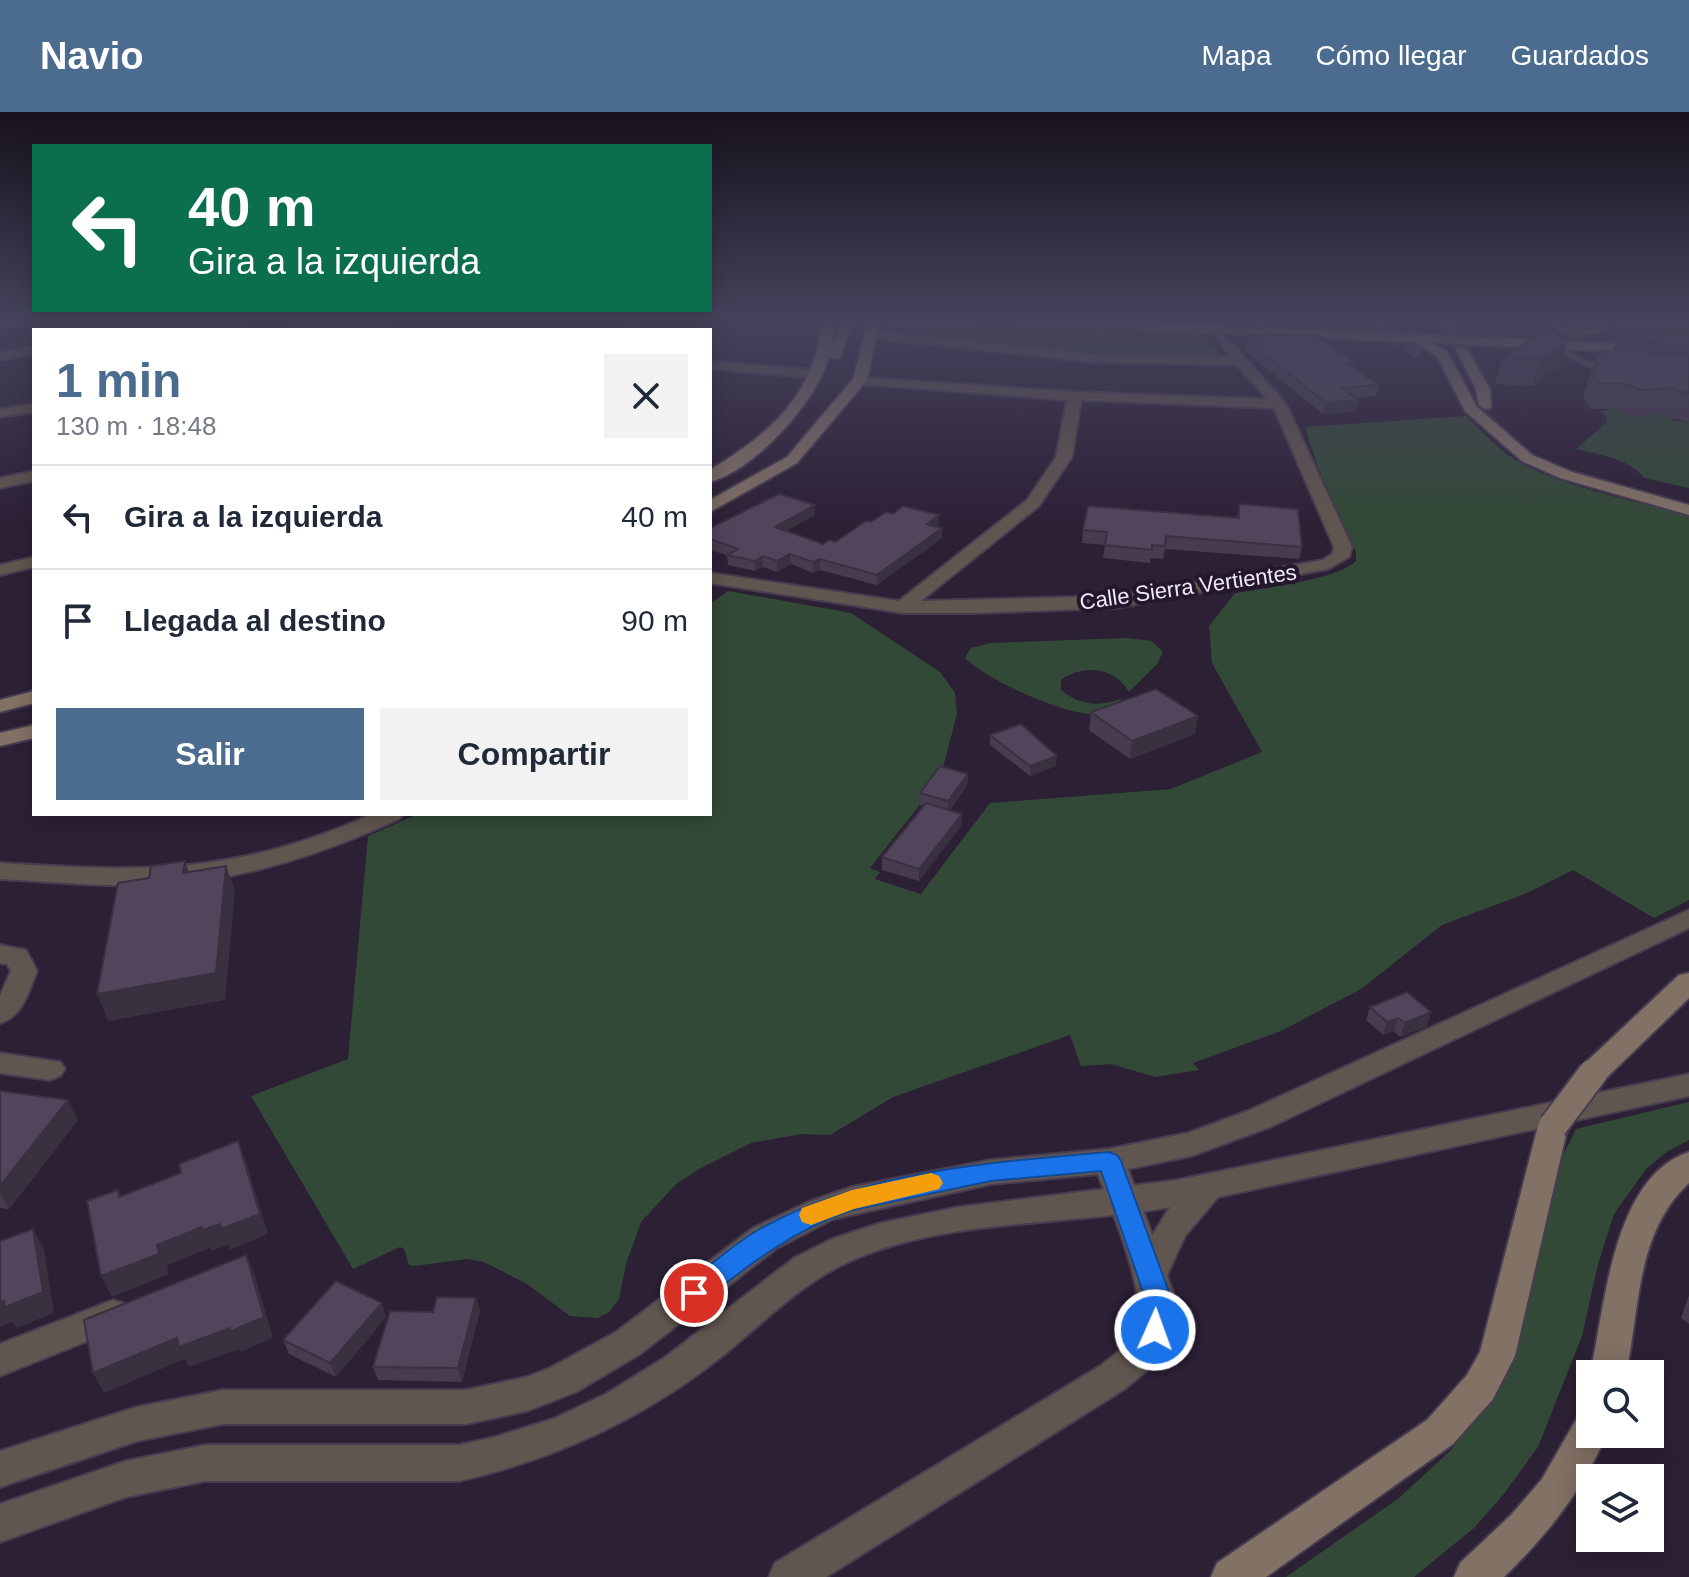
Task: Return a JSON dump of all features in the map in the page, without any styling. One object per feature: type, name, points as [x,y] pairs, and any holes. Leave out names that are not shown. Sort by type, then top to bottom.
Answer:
[{"type":"main road","points":[[712,476],[760,445],[794,414],[808,389]]},
{"type":"main road","points":[[712,506],[792,460],[852,389]]},
{"type":"main road","points":[[1447,389],[1553,460],[1593,475],[1689,500]]},
{"type":"main road","points":[[1466,389],[1512,448],[1537,464],[1689,510]]},
{"type":"main road","points":[[1478,407],[1483,389]]},
{"type":"main road","points":[[0,706],[32,698]]},
{"type":"main road","points":[[0,740],[32,732]]},
{"type":"main road","points":[[1231,1577],[1440,1432],[1462,1411],[1480,1387],[1500,1345],[1553,1126],[1593,1073],[1689,982]]},
{"type":"main road","points":[[1611,1360],[1635,1232],[1660,1191],[1689,1164]]},
{"type":"main road","points":[[1474,1577],[1534,1522],[1563,1483],[1581,1448]]},
{"type":"street","points":[[986,389],[1279,404]]},
{"type":"street","name":"Calle Sierra Vertientes","points":[[715,584],[903,607],[1115,602],[1318,567],[1335,561],[1343,547],[1279,404],[1266,389]]},
{"type":"street","points":[[903,607],[1033,503],[1064,457],[1075,396]]},
{"type":"street","points":[[0,413],[32,408]]},
{"type":"street","points":[[0,483],[32,476]]},
{"type":"street","points":[[0,570],[32,562]]},
{"type":"street","points":[[0,871],[121,877],[173,876],[222,870],[286,855],[353,832],[387,816]]},
{"type":"street","points":[[0,1469],[103,1431],[184,1412],[223,1407],[466,1407],[527,1394],[563,1380],[618,1350],[765,1238],[822,1210],[943,1180],[1039,1166],[1109,1161],[1191,1144],[1259,1119],[1689,918]]},
{"type":"street","points":[[0,954],[17,956],[24,971],[12,1000],[0,1013]]},
{"type":"street","points":[[0,1063],[50,1069]]},
{"type":"street","points":[[0,1523],[135,1475],[173,1466],[205,1463],[459,1463],[538,1444],[623,1406],[708,1346],[797,1273],[844,1249],[961,1220],[1125,1201],[1210,1186],[1689,1085]]},
{"type":"street","points":[[789,1577],[1132,1364],[1146,1348],[1155,1330],[1158,1311],[1151,1274],[1109,1161]]},
{"type":"street","points":[[1151,1274],[1164,1239],[1184,1210],[1210,1186]]},
{"type":"street","points":[[0,1360],[146,1301]]},
{"type":"green space","points":[[1614,404],[1678,412],[1672,420],[1689,423],[1689,488],[1644,478],[1623,462],[1576,449],[1607,422],[1607,417],[1599,411],[1606,411]]},
{"type":"green space","points":[[1466,416],[1507,454],[1547,475],[1689,516],[1689,900],[1654,918],[1573,870],[1527,893],[1442,925],[1361,989],[1281,1031],[1193,1063],[1199,1070],[1155,1077],[1111,1064],[1081,1066],[1070,1035],[893,1097],[830,1135],[801,1134],[751,1143],[676,1184],[641,1222],[626,1264],[619,1299],[609,1312],[598,1318],[570,1316],[527,1284],[484,1262],[467,1259],[414,1266],[409,1265],[404,1249],[400,1247],[353,1269],[251,1096],[348,1059],[368,836],[413,816],[712,816],[712,603],[728,591],[851,613],[940,672],[955,693],[957,714],[940,779],[870,868],[880,872],[875,879],[921,894],[990,803],[1171,789],[1262,752],[1212,663],[1209,626],[1235,593],[1317,578],[1346,568],[1356,561],[1356,552],[1318,468],[1305,427]]},
{"type":"green space","points":[[1126,638],[1152,641],[1163,652],[1157,664],[1129,692],[1116,677],[1098,671],[1079,672],[1061,680],[1061,690],[1083,702],[1098,704],[1123,698],[1108,711],[1097,714],[1067,709],[1028,695],[990,676],[965,658],[971,648],[991,643]]},
{"type":"green space","points":[[1689,1102],[1689,1140],[1668,1151],[1646,1169],[1614,1214],[1598,1264],[1582,1336],[1538,1447],[1503,1495],[1474,1528],[1414,1577],[1286,1577],[1399,1498],[1451,1450],[1485,1406],[1555,1172],[1576,1129]]},
{"type":"building","points":[[1309,389],[1343,389],[1359,400],[1325,402]]},
{"type":"building","points":[[779,494],[815,505],[775,527],[823,544],[830,540],[835,542],[866,521],[871,522],[886,512],[893,514],[903,506],[939,515],[927,524],[942,528],[877,575],[790,554],[777,561],[763,556],[755,561],[727,555],[738,549],[712,540],[712,527]]},
{"type":"building","points":[[1239,504],[1298,509],[1302,547],[1166,536],[1165,546],[1152,545],[1152,550],[1105,545],[1107,532],[1083,530],[1088,506],[1239,518]]},
{"type":"building","points":[[1156,689],[1198,716],[1132,741],[1091,712]]},
{"type":"building","points":[[1021,724],[1057,756],[1030,766],[990,735]]},
{"type":"building","points":[[940,766],[968,774],[948,801],[920,793]]},
{"type":"building","points":[[926,803],[962,814],[919,869],[882,857]]},
{"type":"building","points":[[185,861],[183,873],[226,866],[216,973],[97,994],[118,883],[149,878],[151,866]]},
{"type":"building","points":[[1407,992],[1431,1012],[1405,1023],[1398,1018],[1387,1022],[1370,1007]]},
{"type":"building","points":[[0,1092],[68,1100],[0,1186]]},
{"type":"building","points":[[238,1141],[260,1214],[221,1229],[220,1224],[202,1230],[202,1227],[157,1245],[159,1254],[101,1276],[87,1201],[118,1190],[119,1197],[181,1173],[179,1164]]},
{"type":"building","points":[[33,1229],[43,1292],[5,1307],[4,1301],[0,1302],[0,1241]]},
{"type":"building","points":[[246,1255],[264,1317],[179,1347],[177,1338],[93,1373],[84,1320]]},
{"type":"building","points":[[336,1281],[382,1303],[330,1363],[283,1340]]},
{"type":"building","points":[[437,1297],[476,1298],[458,1368],[373,1367],[390,1311],[433,1312]]},
{"type":"slow traffic","points":[[811,1215],[852,1200],[931,1183]]},
{"type":"route","points":[[694,1293],[765,1238],[792,1223],[852,1200],[991,1172],[1109,1161],[1156,1292],[1158,1311],[1155,1330]]}]
